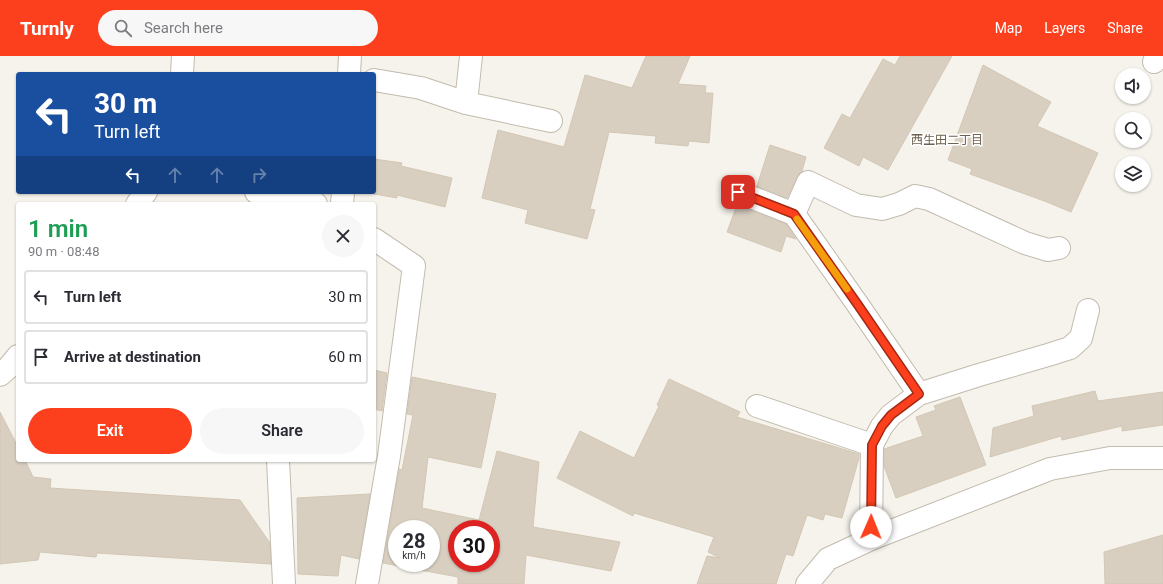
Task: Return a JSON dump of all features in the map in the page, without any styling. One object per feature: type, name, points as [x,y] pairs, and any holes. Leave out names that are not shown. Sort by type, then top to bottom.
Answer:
[{"type":"street","points":[[182,72],[183,56]]},
{"type":"street","points":[[349,72],[350,56]]},
{"type":"street","points":[[466,103],[471,56]]},
{"type":"street","points":[[376,80],[421,88],[466,103],[550,121]]},
{"type":"street","points":[[794,214],[808,182],[856,205],[882,209],[899,204],[915,196],[929,199],[1025,243],[1048,250],[1059,248]]},
{"type":"street","points":[[738,192],[794,214],[919,394]]},
{"type":"street","points":[[267,194],[313,202]]},
{"type":"street","points":[[367,584],[389,456],[414,266],[376,240]]},
{"type":"street","points":[[871,539],[872,445],[882,426],[891,415],[919,394],[1070,348],[1081,338],[1088,310]]},
{"type":"street","points":[[0,375],[16,358]]},
{"type":"street","points":[[758,406],[872,445]]},
{"type":"street","points":[[807,584],[828,559],[871,539],[1050,469],[1110,458],[1163,458]]},
{"type":"street","points":[[278,462],[284,584]]},
{"type":"building","points":[[646,56],[690,56],[678,84],[706,86],[705,93],[713,93],[709,143],[689,141],[688,146],[655,143],[656,136],[609,132],[590,209],[595,210],[587,239],[525,223],[528,210],[482,198],[498,130],[564,147],[585,75],[632,88]]},
{"type":"building","points":[[900,56],[952,56],[888,170],[863,157],[859,166],[824,148],[842,114],[850,118],[883,59],[895,65]]},
{"type":"building","points":[[983,65],[1051,102],[1037,126],[1098,153],[1071,212],[970,174],[972,169],[948,160]]},
{"type":"building","points":[[770,145],[806,157],[802,171],[797,177],[787,198],[757,186]]},
{"type":"building","points":[[376,159],[402,163],[401,166],[452,178],[445,207],[397,195],[397,198],[374,194],[376,194]]},
{"type":"building","points":[[737,205],[786,224],[796,239],[786,236],[781,252],[727,232]]},
{"type":"building","points":[[376,370],[387,373],[382,411],[376,410]]},
{"type":"building","points":[[412,377],[496,394],[481,468],[428,457],[422,508],[479,520],[497,451],[539,462],[533,527],[620,542],[611,571],[526,555],[524,584],[458,584],[458,577],[431,572],[440,572],[440,520],[390,520],[399,469],[402,470],[413,415],[407,414]]},
{"type":"building","points":[[669,379],[740,412],[737,417],[859,454],[842,518],[825,514],[823,520],[807,515],[793,556],[786,554],[776,584],[697,584],[707,556],[720,558],[708,552],[714,537],[634,513],[633,516],[557,478],[580,431],[634,458],[659,406],[657,405]]},
{"type":"building","points":[[1095,391],[1098,401],[1163,392],[1163,425],[1122,431],[1122,426],[1062,440],[1061,436],[990,457],[993,428],[1034,416],[1032,406]]},
{"type":"building","points":[[960,397],[986,465],[896,498],[884,466],[884,449],[923,436],[916,417],[936,410],[934,406]]},
{"type":"building","points":[[0,412],[16,443],[16,462],[26,462],[33,477],[51,479],[50,488],[240,500],[270,543],[271,564],[97,553],[96,557],[40,552],[38,560],[0,564]]},
{"type":"building","points":[[370,494],[359,559],[341,555],[338,576],[298,574],[297,498]]},
{"type":"building","points":[[388,534],[388,564],[383,563]]},
{"type":"building","points":[[1163,535],[1163,584],[1105,584],[1104,552]]},
{"type":"slow traffic","points":[[797,219],[847,289]]},
{"type":"district","name":"西生田二丁目","points":[[947,140]]},
{"type":"route","points":[[738,192],[794,214],[919,394],[891,415],[882,426],[872,445],[871,527]]}]
